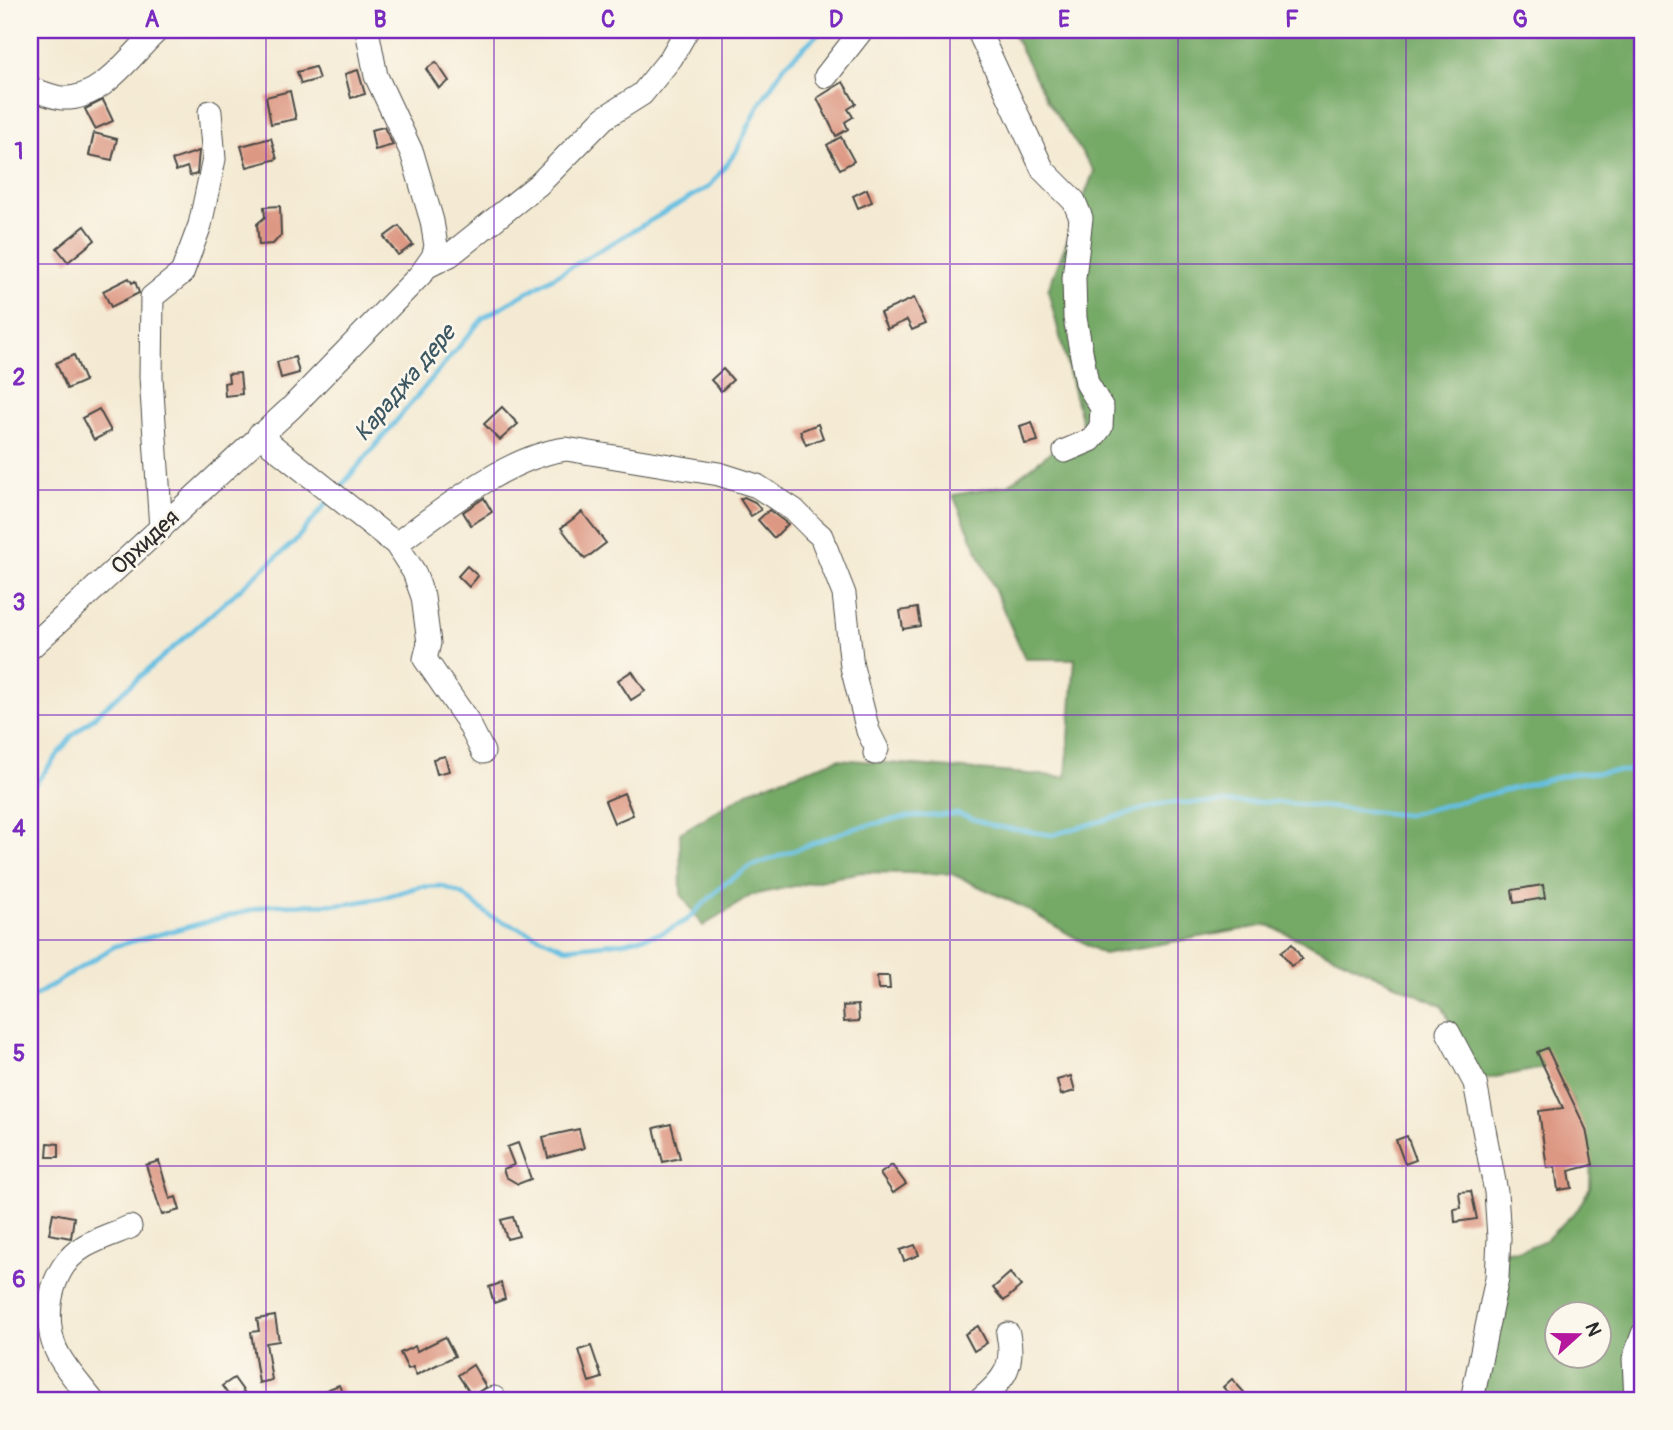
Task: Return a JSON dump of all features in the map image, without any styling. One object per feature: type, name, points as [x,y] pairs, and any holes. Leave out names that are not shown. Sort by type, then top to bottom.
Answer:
[{"type":"street","points":[[30,89],[62,98],[79,95],[100,85],[158,30]]},
{"type":"street","points":[[367,30],[376,76],[412,153],[432,221],[436,246],[428,266]]},
{"type":"street","name":"Орхидея","points":[[30,648],[291,408],[428,266],[450,255],[531,191],[604,118],[642,93],[671,58],[687,30]]},
{"type":"street","points":[[826,76],[862,30]]},
{"type":"street","points":[[978,30],[1044,170],[1074,201],[1081,218],[1074,278],[1075,318],[1087,383],[1102,408],[1101,427],[1091,440],[1065,451]]},
{"type":"street","points":[[161,529],[151,377],[152,297],[182,273],[200,225],[214,159],[209,113]]},
{"type":"street","points":[[259,435],[396,544],[414,572],[423,597],[429,642],[425,659],[467,720],[483,752]]},
{"type":"street","points":[[396,544],[464,495],[550,451],[579,450],[719,474],[757,486],[793,510],[821,536],[844,594],[852,667],[868,731],[877,749],[875,753]]},
{"type":"street","points":[[1448,1031],[1475,1083],[1496,1192],[1499,1238],[1497,1278],[1472,1400]]},
{"type":"street","points":[[92,1400],[58,1355],[51,1328],[50,1298],[63,1265],[73,1255],[83,1247],[130,1227]]},
{"type":"street","points":[[980,1400],[1004,1375],[1013,1355],[1008,1334]]},
{"type":"street","points":[[1636,1400],[1634,1359],[1643,1334]]},
{"type":"green space","points":[[1011,30],[1643,30],[1643,1400],[1467,1400],[1505,1251],[1522,1250],[1546,1240],[1578,1209],[1590,1187],[1591,1160],[1573,1100],[1549,1067],[1480,1080],[1442,1006],[1268,925],[1103,954],[1019,905],[952,874],[861,872],[752,895],[703,926],[681,894],[680,833],[753,789],[838,759],[1066,777],[1075,659],[1025,659],[953,495],[1008,485],[1083,427],[1048,290],[1094,171],[1047,100]]},
{"type":"building","points":[[436,62],[449,81],[439,88],[426,69]]},
{"type":"building","points":[[315,67],[319,79],[301,84],[297,72]]},
{"type":"building","points":[[358,70],[365,94],[351,98],[345,74]]},
{"type":"building","points":[[843,82],[856,104],[848,109],[853,117],[845,122],[848,129],[836,136],[817,98]]},
{"type":"building","points":[[290,91],[296,119],[271,124],[266,97]]},
{"type":"building","points":[[103,100],[113,121],[95,129],[85,109]]},
{"type":"building","points":[[384,127],[393,145],[375,150],[371,130]]},
{"type":"building","points":[[94,133],[117,139],[112,160],[89,155]]},
{"type":"building","points":[[841,137],[854,161],[840,169],[827,145]]},
{"type":"building","points":[[271,138],[277,159],[247,167],[241,146]]},
{"type":"building","points":[[199,151],[197,174],[190,176],[187,167],[176,171],[172,160]]},
{"type":"building","points":[[867,189],[872,202],[858,208],[853,196]]},
{"type":"building","points":[[280,206],[281,235],[273,244],[259,245],[257,224],[265,217],[264,207]]},
{"type":"building","points":[[85,226],[95,240],[68,262],[57,248]]},
{"type":"building","points":[[399,226],[413,245],[398,255],[384,237]]},
{"type":"building","points":[[129,278],[132,283],[135,281],[139,293],[111,307],[103,291]]},
{"type":"building","points":[[914,298],[926,324],[912,330],[907,320],[887,329],[880,313]]},
{"type":"building","points":[[74,355],[85,381],[67,389],[56,363]]},
{"type":"building","points":[[295,357],[299,373],[281,378],[277,362]]},
{"type":"building","points":[[723,369],[733,380],[721,391],[711,380]]},
{"type":"building","points":[[240,373],[242,394],[225,396],[224,383],[229,382],[228,374]]},
{"type":"building","points":[[502,407],[518,424],[500,440],[484,424]]},
{"type":"building","points":[[99,409],[111,431],[94,440],[82,418]]},
{"type":"building","points":[[1032,422],[1038,441],[1025,444],[1020,426]]},
{"type":"building","points":[[818,424],[823,438],[806,445],[800,431]]},
{"type":"building","points":[[744,497],[755,502],[761,510],[751,516],[740,499]]},
{"type":"building","points":[[484,498],[492,512],[471,525],[463,512]]},
{"type":"building","points":[[769,510],[788,524],[774,538],[758,520]]},
{"type":"building","points":[[582,512],[606,543],[585,559],[561,528]]},
{"type":"building","points":[[467,566],[478,576],[469,587],[458,576]]},
{"type":"building","points":[[917,608],[920,626],[903,629],[900,611]]},
{"type":"building","points":[[632,671],[645,691],[631,700],[618,680]]},
{"type":"building","points":[[445,756],[449,771],[437,774],[433,759]]},
{"type":"building","points":[[624,793],[633,815],[614,823],[605,801]]},
{"type":"building","points":[[1543,885],[1545,898],[1514,903],[1512,890]]},
{"type":"building","points":[[1292,944],[1302,959],[1291,966],[1281,952]]},
{"type":"building","points":[[877,976],[889,976],[890,989],[878,989]]},
{"type":"building","points":[[858,1005],[859,1021],[844,1022],[843,1006]]},
{"type":"building","points":[[1547,1048],[1586,1129],[1593,1165],[1569,1171],[1572,1188],[1558,1190],[1555,1167],[1547,1168],[1539,1111],[1563,1108],[1537,1052]]},
{"type":"building","points":[[1071,1076],[1075,1091],[1061,1095],[1057,1080]]},
{"type":"building","points":[[671,1124],[680,1158],[663,1162],[654,1128]]},
{"type":"building","points":[[579,1129],[584,1148],[548,1158],[543,1137]]},
{"type":"building","points":[[1407,1136],[1416,1160],[1405,1164],[1396,1140]]},
{"type":"building","points":[[48,1143],[59,1144],[59,1157],[47,1157]]},
{"type":"building","points":[[518,1143],[531,1179],[518,1184],[506,1177],[503,1169],[514,1165],[507,1147]]},
{"type":"building","points":[[159,1161],[170,1199],[176,1197],[180,1210],[162,1215],[146,1165]]},
{"type":"building","points":[[892,1165],[906,1184],[893,1193],[880,1174]]},
{"type":"building","points":[[1471,1191],[1477,1219],[1455,1222],[1454,1209],[1461,1208],[1459,1192]]},
{"type":"building","points":[[53,1213],[74,1217],[71,1238],[49,1234]]},
{"type":"building","points":[[513,1217],[519,1236],[507,1239],[501,1220]]},
{"type":"building","points":[[915,1245],[919,1255],[904,1261],[900,1250]]},
{"type":"building","points":[[1010,1273],[1021,1286],[1004,1301],[993,1288]]},
{"type":"building","points":[[501,1283],[505,1299],[494,1303],[489,1287]]},
{"type":"building","points":[[275,1316],[279,1341],[266,1343],[272,1380],[259,1383],[251,1332],[259,1331],[257,1319]]},
{"type":"building","points":[[978,1326],[987,1343],[974,1351],[965,1334]]},
{"type":"building","points":[[445,1337],[455,1356],[416,1375],[413,1367],[408,1369],[400,1353],[415,1346],[417,1351]]},
{"type":"building","points":[[591,1346],[602,1378],[589,1382],[579,1350]]},
{"type":"building","points":[[473,1365],[486,1387],[472,1396],[458,1375]]},
{"type":"building","points":[[234,1378],[244,1392],[232,1400],[222,1386]]},
{"type":"building","points":[[1232,1379],[1251,1400],[1235,1400],[1223,1387]]},
{"type":"building","points":[[339,1385],[345,1400],[330,1400],[326,1390]]},
{"type":"waterway","name":"Караджа дере","points":[[338,490],[483,318],[710,186],[736,152],[759,105],[785,65],[822,30]]},
{"type":"waterway","name":"Караджа дере","points":[[30,791],[72,736],[295,541],[330,499]]},
{"type":"waterway","points":[[30,999],[115,946],[270,905],[347,904],[382,898],[418,887],[442,886],[462,894],[490,916],[566,948],[624,942],[662,933],[687,920],[723,885],[750,867],[848,830],[904,817],[959,814],[993,826],[1052,835],[1165,803],[1275,802],[1406,815],[1570,774],[1643,770]]}]
